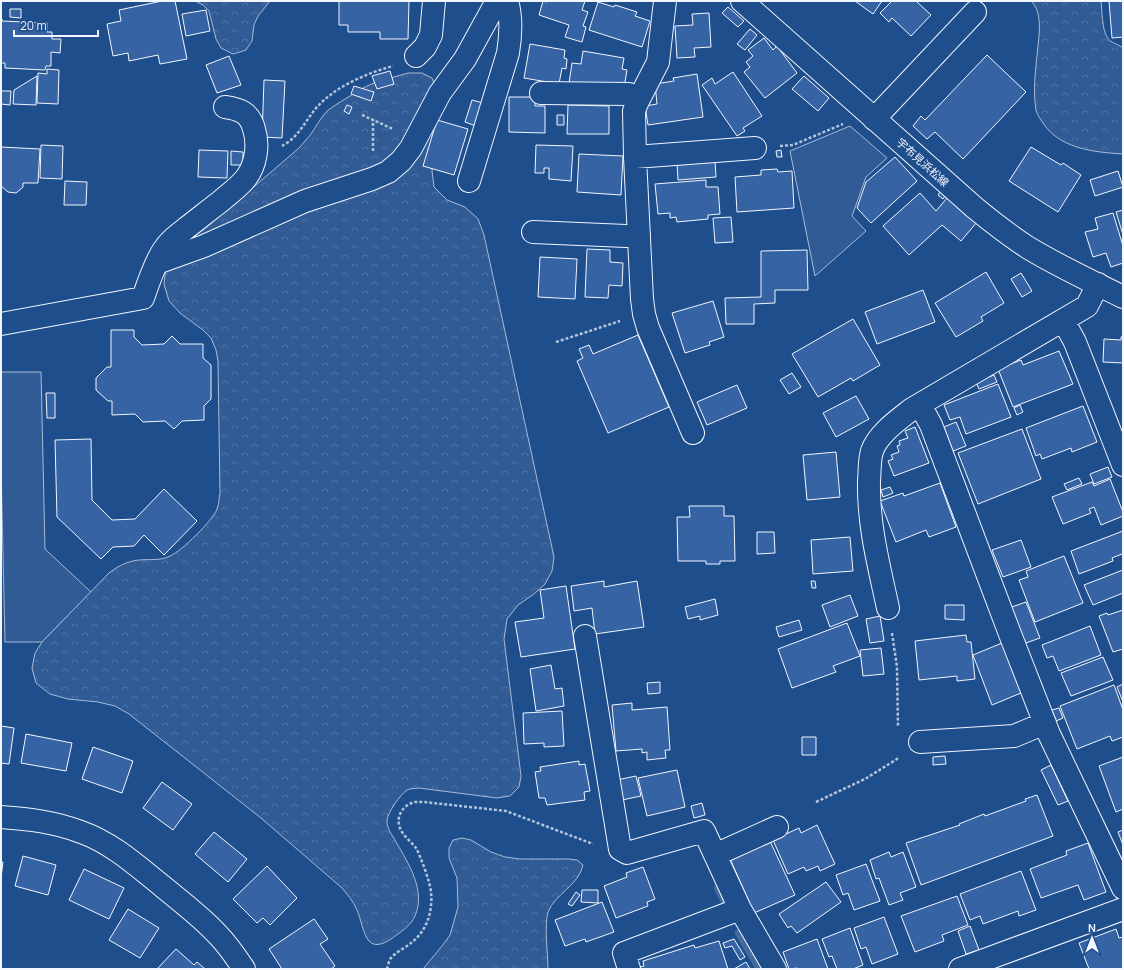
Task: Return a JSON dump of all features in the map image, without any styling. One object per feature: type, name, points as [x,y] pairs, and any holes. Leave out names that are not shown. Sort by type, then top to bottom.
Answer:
[{"type":"street","points":[[416,56],[425,47],[431,35],[434,1]]},
{"type":"street","points":[[157,263],[204,246],[305,201],[372,179],[388,172],[401,162],[411,148],[440,93],[465,59],[497,1]]},
{"type":"street","points":[[469,182],[508,52],[511,37],[511,21],[507,1]]},
{"type":"street","points":[[666,1],[658,62],[638,100],[634,111],[642,299],[648,328],[693,433]]},
{"type":"street","name":"宇布見浜松線","points":[[742,1],[975,208],[1000,228],[1026,246],[1054,262],[1123,297]]},
{"type":"street","points":[[869,114],[975,12]]},
{"type":"street","points":[[541,93],[629,94],[638,100]]},
{"type":"street","points":[[1,324],[143,298],[164,248],[235,189],[246,178],[253,164],[256,149],[256,134],[252,123],[246,114],[236,109],[225,107]]},
{"type":"street","points":[[635,157],[755,148]]},
{"type":"street","points":[[533,232],[639,236]]},
{"type":"street","points":[[888,608],[870,520],[869,499],[870,466],[873,450],[881,437],[895,422],[920,404],[1087,306],[1098,284]]},
{"type":"street","points":[[1062,320],[1075,342],[1123,465]]},
{"type":"street","points":[[920,404],[931,424],[1049,734],[1123,888]]},
{"type":"street","points":[[585,636],[620,849],[627,853],[704,831],[740,909],[774,969]]},
{"type":"street","points":[[920,742],[1014,736],[1045,724]]},
{"type":"street","points":[[1,817],[41,820],[62,825],[82,832],[120,852],[218,934],[236,956],[243,969]]},
{"type":"street","points":[[715,855],[777,827]]},
{"type":"street","points":[[628,969],[624,953],[740,909]]},
{"type":"street","points":[[960,969],[1123,909]]},
{"type":"path","points":[[254,159],[292,140],[303,128],[311,114],[330,95],[372,72],[402,63],[416,56]]},
{"type":"path","points":[[793,145],[869,114]]},
{"type":"path","points":[[362,115],[416,138]]},
{"type":"path","points":[[556,342],[644,314]]},
{"type":"path","points":[[888,608],[897,667],[898,730]]},
{"type":"path","points":[[816,802],[865,779],[897,759],[900,753]]},
{"type":"path","points":[[387,969],[390,958],[412,943],[420,934],[430,913],[432,901],[428,878],[416,849],[402,832],[398,823],[399,813],[406,806],[414,802],[424,802],[506,811],[610,851],[620,849]]},
{"type":"shaded area","points":[[850,126],[887,158],[866,177],[852,216],[866,231],[815,276],[790,151]]},
{"type":"shaded area","points":[[1,372],[41,372],[45,549],[91,592],[42,642],[5,642],[1,465]]},
{"type":"green space","points":[[195,1],[270,1],[258,16],[254,25],[252,41],[246,50],[233,54],[221,48],[216,39],[209,11],[203,5]]},
{"type":"green space","points":[[1031,1],[1101,1],[1105,34],[1110,41],[1123,48],[1123,154],[1088,150],[1067,143],[1048,130],[1039,117],[1036,110],[1034,92],[1039,22],[1038,13]]},
{"type":"green space","points":[[408,73],[422,73],[432,78],[437,89],[438,102],[432,171],[434,187],[447,200],[465,207],[478,219],[484,235],[554,557],[552,571],[545,584],[518,605],[507,619],[504,639],[521,776],[519,787],[510,796],[497,798],[419,788],[408,789],[404,792],[390,813],[387,823],[390,832],[411,868],[417,887],[418,907],[413,920],[401,932],[389,941],[374,944],[367,938],[355,907],[342,888],[261,818],[129,714],[115,706],[98,702],[68,699],[50,694],[36,683],[32,668],[35,653],[42,642],[109,573],[130,562],[166,558],[175,553],[204,527],[218,507],[220,493],[218,361],[216,350],[211,338],[203,330],[180,313],[169,301],[164,284],[166,267],[184,243],[242,197],[299,148],[327,111],[363,88],[376,82]]},
{"type":"green space","points":[[462,838],[471,840],[491,852],[505,857],[520,859],[569,859],[577,860],[583,865],[577,878],[556,900],[548,912],[546,932],[548,969],[423,969],[450,935],[458,907],[457,878],[449,858],[449,848],[453,840]]},
{"type":"building","points":[[162,1],[175,1],[187,59],[160,64],[158,55],[129,61],[128,53],[113,56],[107,24],[121,21],[119,10]]},
{"type":"building","points":[[339,1],[409,1],[408,39],[380,39],[380,32],[348,32],[348,25],[339,25]]},
{"type":"building","points":[[543,1],[585,1],[582,10],[588,12],[583,26],[586,27],[582,42],[565,37],[569,25],[539,15]]},
{"type":"building","points":[[855,1],[882,1],[873,14]]},
{"type":"building","points":[[892,1],[916,1],[931,15],[911,36],[892,18],[889,22],[880,13]]},
{"type":"building","points":[[1109,1],[1123,1],[1123,37],[1112,38]]},
{"type":"building","points":[[598,2],[614,7],[615,5],[637,12],[635,16],[650,21],[642,47],[589,30]]},
{"type":"building","points":[[728,7],[744,21],[738,27],[722,13]]},
{"type":"building","points":[[10,9],[21,9],[21,18],[10,17]]},
{"type":"building","points":[[206,10],[210,31],[186,36],[182,14]]},
{"type":"building","points":[[709,13],[711,47],[694,48],[695,57],[677,58],[675,26],[693,25],[692,14]]},
{"type":"building","points":[[1,19],[2,21],[47,23],[47,32],[52,32],[52,39],[61,39],[60,53],[51,52],[51,66],[46,66],[45,70],[5,68],[5,63],[1,63]]},
{"type":"building","points":[[750,29],[757,35],[745,50],[737,44]]},
{"type":"building","points":[[764,38],[773,50],[777,46],[797,73],[765,98],[744,72],[750,67],[746,62],[753,56],[748,50]]},
{"type":"building","points":[[530,44],[565,50],[564,58],[567,59],[566,69],[562,68],[559,84],[524,78]]},
{"type":"building","points":[[583,51],[624,58],[622,69],[627,70],[624,88],[569,83],[572,63],[581,64]]},
{"type":"building","points":[[987,55],[1026,92],[963,159],[935,132],[927,139],[913,126],[921,116],[925,120]]},
{"type":"building","points":[[229,56],[241,85],[217,93],[206,65]]},
{"type":"building","points":[[47,69],[59,70],[58,104],[37,103],[38,73],[47,74]]},
{"type":"building","points":[[390,71],[394,84],[377,89],[372,76]]},
{"type":"building","points":[[733,72],[762,116],[743,128],[745,131],[737,136],[702,85],[712,78],[715,84]]},
{"type":"building","points":[[697,74],[703,117],[648,125],[645,106],[657,104],[655,84],[674,81],[673,78]]},
{"type":"building","points":[[37,76],[36,105],[13,104],[14,90]]},
{"type":"building","points":[[804,76],[829,98],[818,111],[792,89]]},
{"type":"building","points":[[264,80],[285,81],[282,138],[262,137]]},
{"type":"building","points":[[354,86],[374,92],[371,101],[351,94]]},
{"type":"building","points":[[1,91],[11,91],[10,105],[1,104]]},
{"type":"building","points":[[509,97],[535,97],[535,106],[545,106],[545,133],[509,132]]},
{"type":"building","points":[[472,100],[483,103],[476,126],[465,122]]},
{"type":"building","points":[[347,105],[352,107],[349,114],[344,111]]},
{"type":"building","points":[[568,105],[609,106],[609,134],[567,134]]},
{"type":"building","points":[[557,115],[564,115],[564,125],[557,125]]},
{"type":"building","points":[[437,120],[468,129],[454,175],[423,166]]},
{"type":"building","points":[[41,145],[63,146],[62,179],[40,178]]},
{"type":"building","points":[[536,145],[573,146],[571,181],[549,179],[549,168],[544,168],[544,173],[535,173]]},
{"type":"building","points":[[1,147],[40,149],[38,183],[23,183],[23,187],[16,193],[8,192],[1,186]]},
{"type":"building","points":[[1031,147],[1061,165],[1063,163],[1081,175],[1058,212],[1009,181]]},
{"type":"building","points":[[199,150],[228,151],[227,178],[198,177]]},
{"type":"building","points":[[781,150],[782,157],[777,157],[776,151]]},
{"type":"building","points":[[231,151],[243,152],[243,165],[231,165]]},
{"type":"building","points":[[579,154],[623,156],[621,195],[577,192]]},
{"type":"building","points":[[895,157],[917,181],[871,223],[857,208],[866,182]]},
{"type":"building","points":[[715,160],[716,177],[678,180],[677,163]]},
{"type":"building","points":[[777,169],[778,172],[792,171],[794,208],[737,212],[735,177],[761,175],[761,170]]},
{"type":"building","points":[[1118,171],[1123,187],[1095,196],[1090,180]]},
{"type":"building","points":[[706,180],[706,187],[718,187],[720,214],[708,215],[708,219],[677,222],[676,217],[670,218],[670,213],[658,214],[655,184]]},
{"type":"building","points":[[65,181],[87,182],[86,205],[64,205]]},
{"type":"building","points":[[940,192],[945,196],[943,199],[938,195]]},
{"type":"building","points":[[920,193],[936,211],[947,198],[977,222],[961,241],[942,225],[909,255],[883,226]]},
{"type":"building","points":[[1123,210],[1123,235],[1116,212]]},
{"type":"building","points":[[1113,213],[1123,246],[1123,263],[1111,267],[1106,253],[1093,257],[1085,232],[1098,229],[1095,218]]},
{"type":"building","points":[[731,217],[733,242],[715,243],[713,218]]},
{"type":"building","points":[[587,249],[610,250],[610,262],[623,263],[622,286],[609,285],[608,298],[585,297]]},
{"type":"building","points":[[807,250],[808,290],[775,290],[775,303],[754,304],[754,324],[726,324],[725,298],[761,297],[761,251]]},
{"type":"building","points":[[540,257],[577,259],[575,299],[538,297]]},
{"type":"building","points":[[986,272],[1004,303],[981,317],[983,321],[956,337],[935,303]]},
{"type":"building","points":[[1021,273],[1032,291],[1022,297],[1011,279]]},
{"type":"building","points":[[923,290],[935,322],[877,344],[865,312]]},
{"type":"building","points":[[713,301],[724,337],[709,342],[710,345],[685,353],[672,313]]},
{"type":"building","points":[[853,319],[880,365],[853,381],[851,378],[818,397],[792,354]]},
{"type":"building","points":[[111,330],[134,330],[134,337],[142,345],[164,344],[172,336],[180,344],[203,344],[203,358],[211,365],[211,399],[204,406],[204,420],[182,421],[174,429],[165,421],[143,422],[135,414],[112,415],[112,401],[108,401],[96,390],[96,378],[107,367],[111,367]]},
{"type":"building","points":[[638,335],[669,407],[608,433],[577,361],[583,358],[579,349],[589,345],[593,354]]},
{"type":"building","points":[[1121,337],[1123,337],[1123,363],[1103,362],[1104,339],[1121,340]]},
{"type":"building","points":[[1059,351],[1073,384],[1013,407],[998,369],[1021,360],[1023,365]]},
{"type":"building","points":[[792,373],[801,387],[789,394],[780,380]]},
{"type":"building","points":[[994,375],[997,382],[979,389],[976,382]]},
{"type":"building","points":[[998,384],[1011,417],[966,434],[960,417],[950,420],[944,405]]},
{"type":"building","points":[[737,385],[747,408],[707,425],[697,402]]},
{"type":"building","points":[[46,393],[55,393],[55,418],[47,418]]},
{"type":"building","points":[[856,396],[869,419],[836,437],[823,413]]},
{"type":"building","points":[[1020,405],[1023,412],[1017,415],[1014,408]]},
{"type":"building","points":[[1083,406],[1097,442],[1072,452],[1071,448],[1042,459],[1040,454],[1036,456],[1026,428]]},
{"type":"building","points":[[956,422],[966,446],[953,451],[944,427]]},
{"type":"building","points":[[915,427],[929,463],[894,476],[888,461],[893,459],[891,455],[899,452],[897,446],[900,445],[899,441],[908,438],[905,431]]},
{"type":"building","points":[[1022,429],[1041,479],[978,504],[958,453]]},
{"type":"building","points":[[91,439],[92,500],[112,520],[135,519],[164,489],[197,521],[164,555],[144,535],[134,546],[113,547],[101,559],[57,517],[55,440]]},
{"type":"building","points":[[836,452],[840,497],[807,500],[803,455]]},
{"type":"building","points":[[1108,467],[1112,477],[1094,484],[1090,474]]},
{"type":"building","points":[[1079,478],[1082,484],[1067,490],[1064,484]]},
{"type":"building","points":[[1110,479],[1123,512],[1123,516],[1101,525],[1094,507],[1089,509],[1091,513],[1063,524],[1052,497],[1092,482],[1094,486]]},
{"type":"building","points":[[940,483],[956,527],[929,537],[926,530],[896,542],[880,501],[903,493],[904,496]]},
{"type":"building","points":[[890,487],[893,493],[883,497],[881,490]]},
{"type":"building","points":[[689,506],[724,506],[724,516],[734,516],[735,561],[720,561],[720,564],[706,564],[706,561],[678,561],[677,517],[690,517]]},
{"type":"building","points":[[1123,531],[1123,557],[1122,554],[1112,558],[1113,561],[1079,574],[1071,551]]},
{"type":"building","points":[[757,532],[774,532],[775,553],[757,554]]},
{"type":"building","points":[[850,537],[853,571],[813,574],[811,540]]},
{"type":"building","points":[[1021,540],[1031,567],[1003,577],[992,550]]},
{"type":"building","points":[[1064,556],[1083,603],[1035,622],[1019,580],[1028,577],[1026,571]]},
{"type":"building","points":[[1123,570],[1123,593],[1093,605],[1084,585]]},
{"type":"building","points":[[604,581],[604,587],[637,581],[644,627],[595,634],[592,608],[574,611],[571,586]]},
{"type":"building","points":[[811,581],[815,581],[816,588],[812,588]]},
{"type":"building","points":[[566,586],[575,649],[521,657],[515,622],[544,618],[540,590]]},
{"type":"building","points":[[850,595],[858,616],[830,627],[822,605]]},
{"type":"building","points":[[715,599],[718,615],[700,620],[700,616],[688,619],[685,607]]},
{"type":"building","points":[[1026,602],[1040,638],[1023,644],[1009,608]]},
{"type":"building","points":[[945,605],[964,605],[964,620],[945,619]]},
{"type":"building","points":[[1123,610],[1123,649],[1113,652],[1099,616],[1107,613],[1108,615]]},
{"type":"building","points":[[880,616],[884,641],[870,643],[866,619]]},
{"type":"building","points":[[799,620],[802,630],[779,637],[776,627]]},
{"type":"building","points":[[847,623],[860,656],[833,666],[836,672],[792,688],[778,649]]},
{"type":"building","points":[[1090,626],[1101,655],[1059,671],[1053,656],[1047,658],[1042,645]]},
{"type":"building","points":[[966,635],[967,642],[971,642],[975,679],[957,681],[957,676],[919,680],[915,641]]},
{"type":"building","points":[[1002,643],[1021,693],[992,705],[973,655]]},
{"type":"building","points":[[881,648],[884,674],[863,676],[860,650]]},
{"type":"building","points":[[1103,657],[1113,680],[1071,696],[1061,673]]},
{"type":"building","points":[[551,665],[555,689],[562,688],[564,706],[536,711],[530,669]]},
{"type":"building","points":[[660,682],[660,693],[648,694],[647,683]]},
{"type":"building","points":[[1123,684],[1123,702],[1117,687]]},
{"type":"building","points":[[1114,685],[1123,710],[1123,737],[1112,741],[1110,736],[1077,749],[1060,706]]},
{"type":"building","points":[[632,703],[632,710],[667,707],[670,750],[665,750],[666,758],[647,760],[647,752],[642,753],[642,749],[616,751],[612,705]]},
{"type":"building","points":[[1059,708],[1063,718],[1056,721],[1052,710]]},
{"type":"building","points":[[562,711],[564,746],[544,747],[544,743],[524,744],[523,713]]},
{"type":"building","points":[[1,726],[14,728],[9,764],[1,763]]},
{"type":"building","points":[[26,734],[72,743],[66,771],[21,763]]},
{"type":"building","points":[[802,737],[816,737],[816,755],[802,755]]},
{"type":"building","points":[[93,747],[133,761],[122,793],[82,779]]},
{"type":"building","points":[[945,756],[946,764],[933,765],[933,757]]},
{"type":"building","points":[[1123,757],[1123,809],[1116,812],[1099,766]]},
{"type":"building","points":[[579,761],[579,765],[585,764],[590,791],[584,792],[585,800],[547,805],[545,798],[539,798],[535,772],[541,771],[540,767]]},
{"type":"building","points":[[1051,765],[1068,801],[1058,805],[1041,770]]},
{"type":"building","points":[[677,770],[685,807],[647,816],[638,778]]},
{"type":"building","points":[[636,776],[641,796],[622,800],[617,780]]},
{"type":"building","points":[[162,782],[192,804],[173,830],[143,808]]},
{"type":"building","points":[[1037,795],[1053,836],[921,885],[906,843],[960,825],[959,824],[984,814],[985,816],[1026,801],[1025,799]]},
{"type":"building","points":[[702,803],[705,815],[694,818],[691,806]]},
{"type":"building","points":[[817,825],[835,864],[820,871],[818,866],[806,871],[804,867],[788,874],[773,840],[799,828],[801,833]]},
{"type":"building","points":[[1123,830],[1123,845],[1118,832]]},
{"type":"building","points":[[214,832],[247,859],[228,882],[195,854]]},
{"type":"building","points":[[770,841],[795,895],[754,913],[730,859]]},
{"type":"building","points":[[1088,843],[1106,892],[1084,900],[1078,885],[1041,898],[1030,869],[1067,855],[1066,851]]},
{"type":"building","points":[[889,852],[891,857],[903,852],[916,887],[900,893],[903,900],[889,905],[879,878],[876,879],[870,860]]},
{"type":"building","points":[[23,856],[56,865],[48,895],[15,886]]},
{"type":"building","points":[[1,862],[3,862],[1,878]]},
{"type":"building","points":[[866,864],[880,901],[854,910],[848,893],[843,895],[836,875]]},
{"type":"building","points":[[267,866],[297,898],[270,925],[263,918],[257,923],[233,899]]},
{"type":"building","points":[[643,867],[655,899],[647,902],[648,906],[616,918],[604,886],[627,877],[626,873]]},
{"type":"building","points":[[84,869],[124,888],[109,919],[69,900]]},
{"type":"building","points":[[1021,871],[1036,910],[1019,916],[1018,911],[983,924],[980,916],[970,920],[960,894]]},
{"type":"building","points":[[826,882],[841,902],[797,933],[791,926],[788,928],[779,914]]},
{"type":"building","points":[[582,890],[598,890],[598,903],[581,902]]},
{"type":"building","points":[[576,892],[580,895],[572,906],[568,904]]},
{"type":"building","points":[[957,896],[968,925],[942,935],[944,941],[915,952],[901,916]]},
{"type":"building","points":[[602,902],[614,932],[586,942],[585,939],[565,946],[555,920]]},
{"type":"building","points":[[128,909],[159,928],[140,958],[109,940]]},
{"type":"building","points":[[884,917],[898,954],[872,964],[866,947],[861,949],[854,928]]},
{"type":"building","points":[[314,919],[328,939],[320,944],[335,966],[331,969],[282,969],[269,949]]},
{"type":"building","points":[[970,926],[979,950],[966,954],[958,931]]},
{"type":"building","points":[[850,928],[863,965],[853,969],[837,969],[832,956],[829,957],[822,939]]},
{"type":"building","points":[[1116,929],[1119,938],[1123,937],[1123,969],[1089,969],[1079,943]]},
{"type":"building","points":[[734,939],[745,957],[740,960],[732,946],[725,948],[723,943]]},
{"type":"building","points":[[817,939],[828,969],[789,969],[783,952]]},
{"type":"building","points":[[719,941],[728,969],[641,969],[640,967],[644,966],[643,961],[694,945],[695,948]]},
{"type":"building","points":[[176,949],[194,965],[197,962],[205,969],[157,969]]},
{"type":"building","points":[[746,962],[750,969],[734,969]]},
{"type":"waterway","points":[[718,888],[724,900]]},
{"type":"waterway","points":[[739,933],[760,969]]}]
